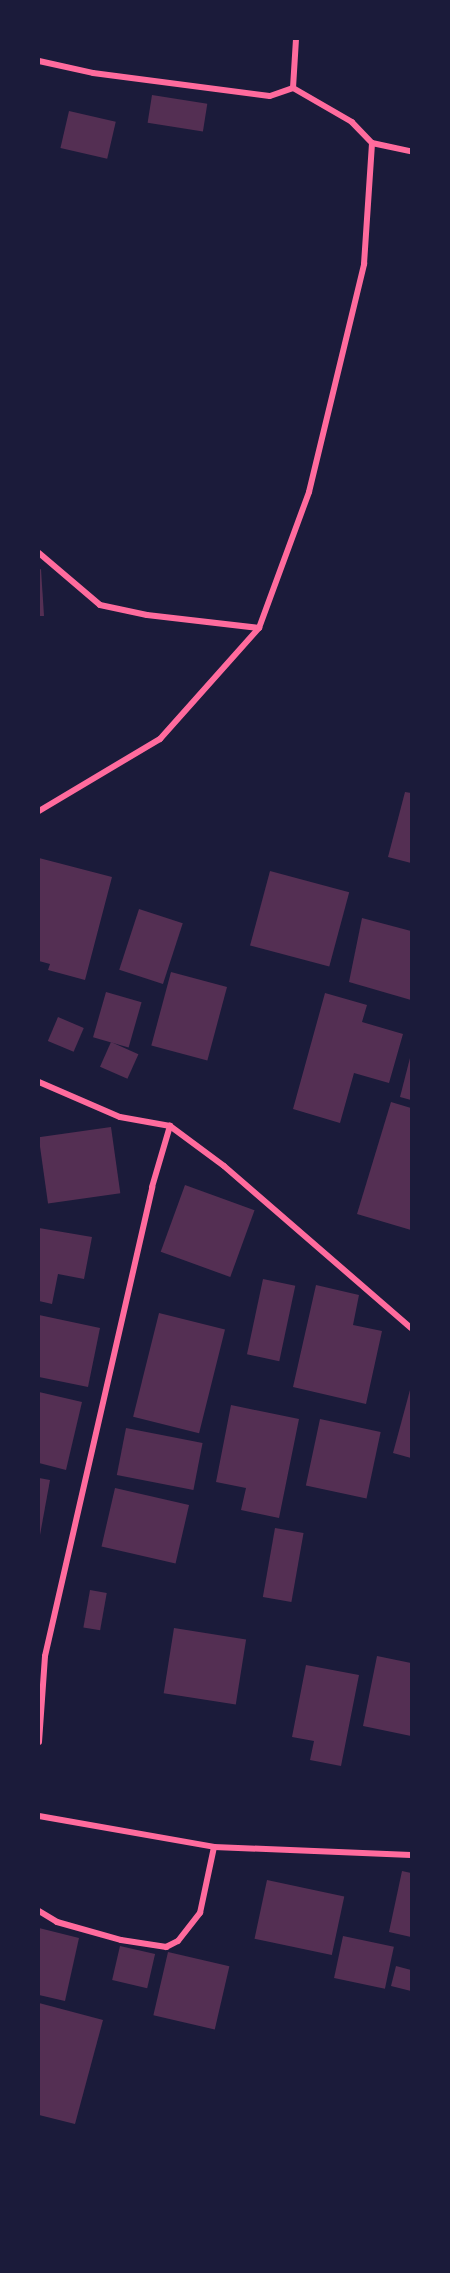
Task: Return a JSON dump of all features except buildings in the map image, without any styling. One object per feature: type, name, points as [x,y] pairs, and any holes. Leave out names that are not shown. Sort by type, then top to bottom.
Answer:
[{"type":"street","points":[[293,88],[296,39]]},
{"type":"street","points":[[39,62],[93,73],[270,96],[293,88],[352,122],[372,142],[411,151]]},
{"type":"street","points":[[39,810],[160,739],[259,628],[309,492],[364,264],[372,142]]},
{"type":"street","points":[[39,553],[100,605],[147,615],[259,628]]},
{"type":"street","points":[[39,1082],[120,1117],[170,1126],[224,1166],[411,1328]]},
{"type":"street","points":[[39,1742],[42,1656],[152,1187],[170,1126]]},
{"type":"street","points":[[39,1815],[214,1847],[411,1855]]},
{"type":"street","points":[[39,1911],[57,1922],[121,1940],[166,1947],[178,1941],[200,1913],[214,1847]]}]
